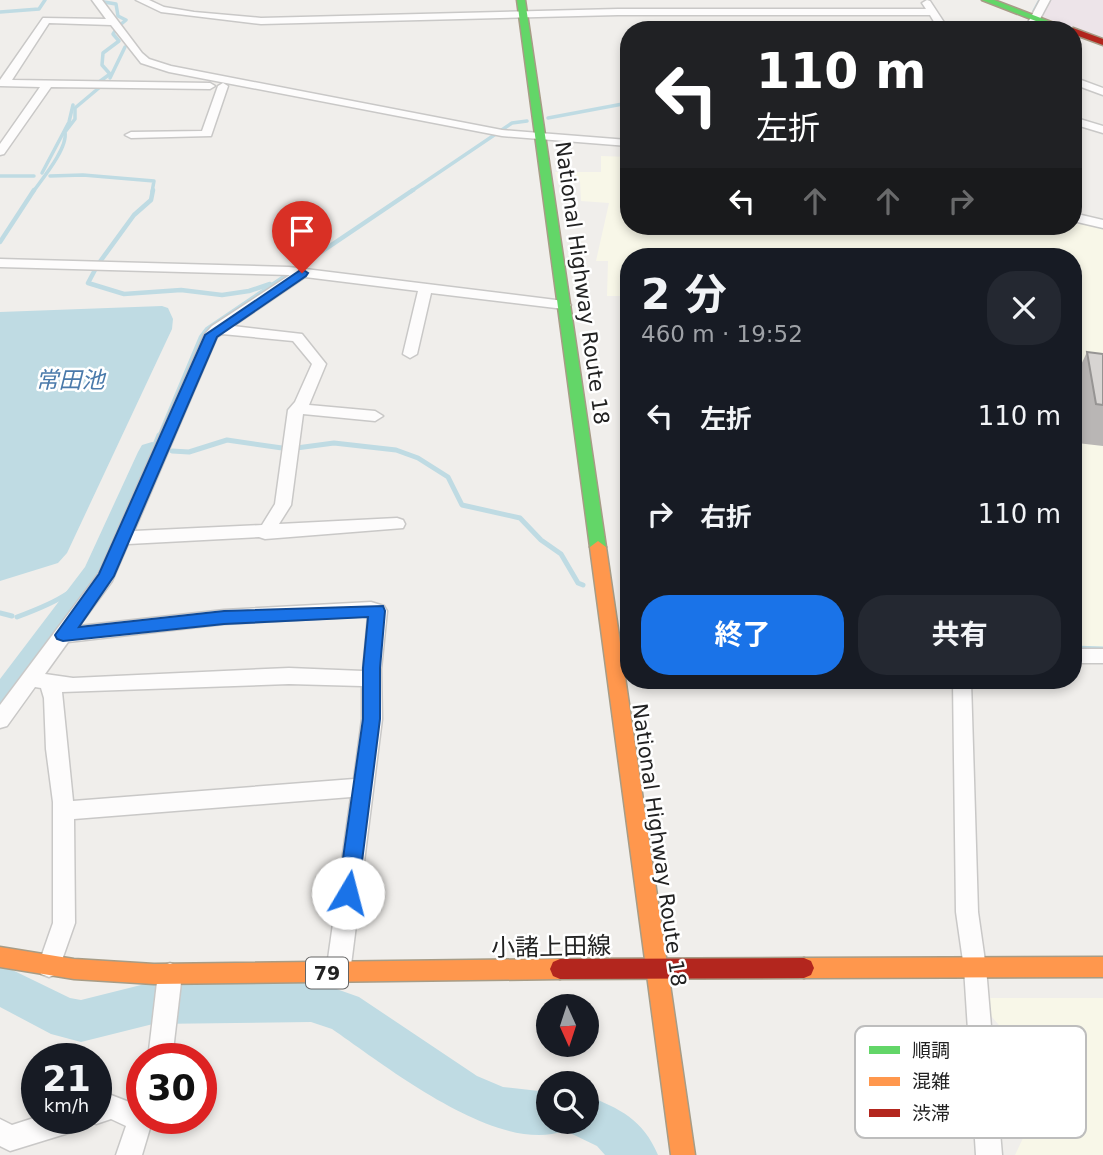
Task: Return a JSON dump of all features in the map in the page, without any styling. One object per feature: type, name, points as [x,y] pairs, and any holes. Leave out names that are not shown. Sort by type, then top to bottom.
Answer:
[{"type":"main road","points":[[986,0],[1027,21]]},
{"type":"main road","name":"National Highway Route 18","points":[[522,8],[682,1155]]},
{"type":"main road","points":[[1082,35],[1103,42]]},
{"type":"main road","name":"小諸上田線","points":[[0,957],[49,966],[107,972],[170,974],[654,968],[1103,967]]},
{"type":"street","points":[[97,0],[145,61],[169,69],[499,132],[541,138],[620,143]]},
{"type":"street","points":[[141,0],[160,9],[194,15],[261,21],[522,8],[613,12],[933,12]]},
{"type":"street","points":[[613,0],[613,12]]},
{"type":"street","points":[[675,0],[678,12]]},
{"type":"street","points":[[926,0],[938,21]]},
{"type":"street","points":[[1034,21],[1045,0]]},
{"type":"street","points":[[3,82],[46,20],[112,22]]},
{"type":"street","points":[[3,82],[223,86],[237,83]]},
{"type":"street","points":[[0,152],[48,83]]},
{"type":"street","points":[[1082,84],[1103,92]]},
{"type":"street","points":[[131,135],[207,134],[223,86]]},
{"type":"street","points":[[1082,123],[1101,129]]},
{"type":"street","points":[[1082,130],[1101,129]]},
{"type":"street","points":[[1082,219],[1103,224]]},
{"type":"street","points":[[0,263],[296,272],[564,305]]},
{"type":"street","points":[[0,720],[40,680],[63,635],[106,576],[209,339],[217,329],[296,272]]},
{"type":"street","points":[[410,354],[425,288]]},
{"type":"street","points":[[217,329],[298,338],[319,364],[298,409],[283,505],[265,533]]},
{"type":"street","points":[[298,409],[375,416]]},
{"type":"street","points":[[124,538],[265,533],[397,524]]},
{"type":"street","points":[[63,635],[224,617],[374,610],[379,614],[372,679],[373,707],[338,973]]},
{"type":"street","points":[[1082,656],[1103,656]]},
{"type":"street","points":[[40,680],[76,685],[289,676],[372,679]]},
{"type":"street","points":[[40,680],[54,698],[63,811],[64,923],[49,966]]},
{"type":"street","points":[[961,689],[967,912],[979,1026]]},
{"type":"street","points":[[63,811],[363,787]]},
{"type":"street","points":[[162,1043],[170,974]]},
{"type":"street","points":[[6,1142],[29,1134]]},
{"type":"street","points":[[129,1155],[136,1134]]},
{"type":"shaded area","points":[[1048,0],[1103,0],[1103,38],[1082,31],[1082,21],[1054,21],[1040,16]]},
{"type":"shaded area","points":[[601,156],[620,157],[620,235],[1082,235],[1082,224],[1103,229],[1103,647],[1082,646],[1082,248],[620,248],[620,296],[607,296],[608,261],[596,261],[609,203],[581,201],[580,181],[557,181],[555,172],[601,172]]},
{"type":"shaded area","points":[[984,998],[1103,998],[1103,1155],[1015,1155],[1023,1138],[1086,1138],[1086,1026],[1000,1026],[984,1008]]},
{"type":"water","name":"常田池","points":[[162,306],[168,308],[173,319],[172,329],[67,553],[58,563],[0,581],[0,312]]},
{"type":"building","points":[[1087,352],[1103,354],[1103,405],[1096,404]]},
{"type":"waterway","points":[[0,12],[39,9],[45,0]]},
{"type":"waterway","points":[[1034,11],[1040,0]]},
{"type":"waterway","points":[[104,2],[116,4],[118,16],[126,20],[120,25]]},
{"type":"waterway","points":[[99,82],[110,74],[102,65],[103,53],[119,41],[113,34],[115,31]]},
{"type":"waterway","points":[[110,78],[125,47]]},
{"type":"waterway","points":[[33,192],[59,154],[65,132],[75,119],[75,108],[100,87]]},
{"type":"waterway","points":[[548,118],[620,104]]},
{"type":"waterway","points":[[42,173],[69,122],[73,105]]},
{"type":"waterway","points":[[410,192],[512,123],[527,121]]},
{"type":"waterway","points":[[50,176],[83,175],[154,181],[152,192]]},
{"type":"waterway","points":[[0,176],[34,176]]},
{"type":"waterway","points":[[0,242],[34,190]]},
{"type":"waterway","points":[[99,263],[134,215],[151,200],[153,190]]},
{"type":"waterway","points":[[159,437],[201,337],[207,329],[413,190]]},
{"type":"waterway","points":[[96,268],[88,283],[124,294],[181,290],[222,295],[249,291],[270,284]]},
{"type":"waterway","points":[[152,452],[159,435]]},
{"type":"waterway","points":[[172,451],[189,452],[227,440],[289,449],[334,443],[396,450],[418,458],[448,477],[462,505],[520,518],[541,540],[561,554],[578,583],[583,585]]},
{"type":"waterway","points":[[0,705],[98,573],[152,452]]},
{"type":"waterway","points":[[17,617],[68,594],[107,555]]},
{"type":"waterway","points":[[0,613],[12,616]]},
{"type":"waterway","points":[[1082,648],[1103,649]]},
{"type":"waterway","points":[[0,985],[66,1019],[81,1021],[153,1003],[311,1001],[344,1012],[462,1092],[503,1109],[536,1113]]},
{"type":"waterway","points":[[599,1123],[613,1130],[635,1155]]},
{"type":"traffic: fast","points":[[521,0],[598,547]]},
{"type":"traffic: fast","points":[[986,0],[1043,21]]},
{"type":"traffic: slow","points":[[598,547],[683,1155]]},
{"type":"traffic: slow","points":[[0,957],[74,969],[154,974],[560,969]]},
{"type":"traffic: slow","points":[[804,968],[1103,967]]},
{"type":"traffic: jam","points":[[1082,34],[1103,42]]},
{"type":"traffic: jam","points":[[560,969],[804,968]]},
{"type":"route","points":[[302,273],[211,335],[106,576],[63,635],[224,617],[377,611],[379,618],[372,668],[372,719],[348,893]]}]
